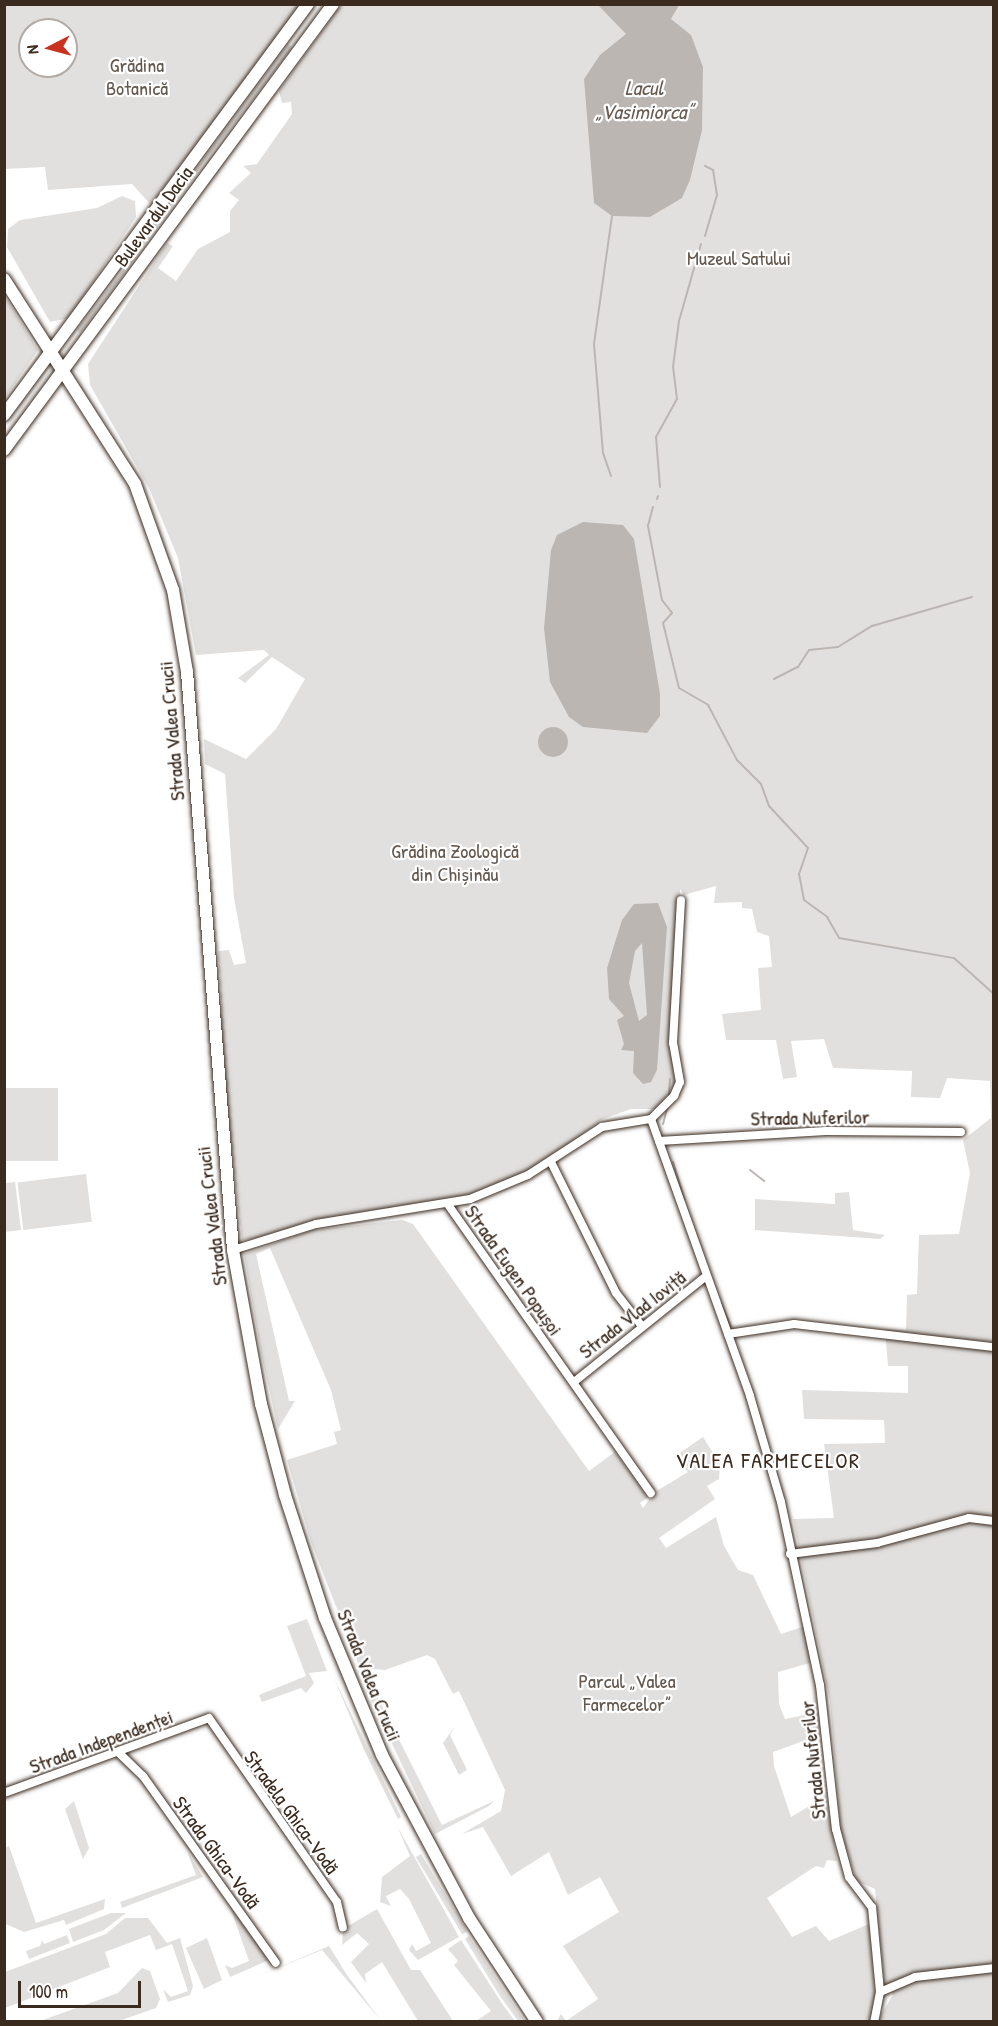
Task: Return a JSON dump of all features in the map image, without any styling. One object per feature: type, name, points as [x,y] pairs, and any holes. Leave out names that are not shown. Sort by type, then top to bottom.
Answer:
[{"type":"main road","name":"Bulevardul Dacia","points":[[4,415],[53,352],[308,4]]},
{"type":"main road","name":"Bulevardul Dacia","points":[[4,450],[65,371],[333,4]]},
{"type":"main road","points":[[286,34],[301,47]]},
{"type":"main road","name":"Strada Valea Crucii","points":[[4,279],[53,352],[135,484],[173,590],[190,706],[233,1250],[261,1404],[325,1618],[424,1839],[537,2022]]},
{"type":"street","points":[[233,1250],[316,1224],[449,1206],[494,1192],[551,1162],[602,1127],[651,1119],[674,1096],[680,1082],[674,1042],[681,900]]},
{"type":"street","name":"Strada Nuferilor","points":[[651,1119],[704,1278],[728,1334],[767,1450],[820,1685],[836,1830],[849,1877],[872,1907],[880,1992],[874,2022]]},
{"type":"street","name":"Strada Nuferilor","points":[[659,1141],[826,1131],[961,1132]]},
{"type":"street","points":[[551,1162],[616,1293],[640,1324]]},
{"type":"street","name":"Strada Eugen Popușoi","points":[[449,1206],[574,1382]]},
{"type":"street","name":"Strada Vlad Ioviță","points":[[651,1493],[574,1382],[640,1324],[704,1278]]},
{"type":"street","points":[[728,1334],[794,1324],[993,1347]]},
{"type":"street","points":[[790,1554],[877,1543],[969,1518],[993,1521]]},
{"type":"street","name":"Strada Independenței","points":[[4,1793],[209,1718]]},
{"type":"street","name":"Stradela Ghica-Vodă","points":[[209,1718],[337,1902],[343,1927]]},
{"type":"street","name":"Strada Ghica-Vodă","points":[[118,1752],[130,1763],[276,1963]]},
{"type":"street","points":[[880,1992],[915,1977],[993,1968]]},
{"type":"green space","name":"Grădina Botanică","points":[[5,4],[300,5],[151,205],[132,184],[48,190],[45,167],[5,169]]},
{"type":"green space","points":[[341,5],[993,5],[993,2021],[877,2021],[893,1995],[884,1979],[875,1889],[857,1881],[841,1831],[830,1701],[793,1519],[834,1518],[824,1444],[885,1443],[884,1420],[804,1419],[802,1390],[908,1393],[908,1366],[888,1366],[885,1329],[906,1330],[907,1295],[917,1294],[919,1235],[959,1234],[970,1173],[963,1140],[991,1118],[990,1081],[947,1078],[940,1098],[911,1097],[912,1071],[833,1068],[824,1039],[791,1041],[797,1077],[783,1079],[776,1040],[726,1040],[722,1014],[761,1010],[758,968],[772,967],[769,936],[757,932],[752,909],[742,908],[742,902],[714,903],[716,886],[684,895],[680,889],[677,1081],[658,1109],[631,1109],[603,1119],[539,1166],[479,1193],[307,1222],[276,1235],[242,1240],[217,1015],[222,1013],[218,951],[229,950],[234,965],[246,963],[234,898],[225,774],[205,764],[204,739],[246,759],[276,729],[305,679],[272,657],[245,683],[238,678],[269,655],[264,650],[196,655],[178,558],[149,488],[90,385],[88,364],[167,243],[173,246],[158,268],[176,281],[198,249],[230,232],[230,211],[239,200],[229,193],[251,173],[243,166],[257,164],[292,114],[291,102],[282,103],[279,91]]},
{"type":"green space","points":[[288,44],[292,48],[174,202],[174,199]]},
{"type":"green space","points":[[122,196],[135,201],[136,217],[69,318],[50,322],[7,247],[8,229],[20,220],[97,208]]},
{"type":"green space","points":[[136,253],[137,256],[80,333],[77,330]]},
{"type":"green space","points":[[5,297],[38,350],[4,398]]},
{"type":"green space","points":[[5,1088],[58,1088],[58,1161],[5,1161]]},
{"type":"green space","points":[[86,1174],[92,1222],[23,1230],[18,1182]]},
{"type":"green space","points":[[15,1182],[21,1230],[5,1232],[5,1183]]},
{"type":"green space","points":[[849,1192],[853,1230],[885,1235],[880,1239],[755,1230],[755,1199],[835,1204],[835,1193]]},
{"type":"green space","name":"Parcul „Valea Farmecelor”","points":[[402,1220],[413,1224],[589,1471],[615,1452],[648,1497],[640,1503],[643,1508],[655,1492],[688,1472],[674,1457],[703,1437],[720,1464],[719,1479],[707,1486],[715,1499],[659,1538],[666,1548],[716,1517],[724,1546],[738,1570],[753,1575],[781,1634],[805,1626],[810,1663],[778,1672],[779,1704],[785,1719],[820,1712],[820,1735],[773,1752],[774,1766],[791,1817],[826,1796],[837,1861],[827,1860],[824,1868],[816,1866],[767,1898],[792,1937],[816,1926],[829,1941],[869,1924],[876,2003],[869,2021],[566,2021],[598,1999],[563,1946],[619,1912],[600,1877],[568,1895],[549,1852],[511,1876],[483,1827],[462,1834],[501,1811],[505,1790],[459,1691],[453,1694],[435,1659],[427,1655],[385,1670],[360,1668],[311,1542],[287,1460],[337,1444],[334,1432],[341,1430],[331,1390],[270,1248],[256,1254],[289,1401],[295,1401],[278,1429],[261,1353],[244,1254],[312,1230]]},
{"type":"green space","points":[[307,1619],[327,1671],[309,1673],[314,1683],[306,1693],[301,1688],[262,1702],[259,1695],[306,1676],[287,1626]]},
{"type":"green space","points":[[334,1678],[401,1817],[398,1819],[364,1750]]},
{"type":"green space","points":[[368,1678],[442,1825],[494,1801],[489,1806],[435,1834],[365,1687]]},
{"type":"green space","points":[[455,1726],[450,1735],[467,1770],[459,1775],[443,1743]]},
{"type":"green space","points":[[74,1801],[89,1848],[83,1859],[65,1809]]},
{"type":"green space","points":[[397,1826],[459,1937],[418,1960],[409,1950],[412,1944],[416,1951],[431,1943],[409,1899],[400,1889],[386,1896],[391,1906],[380,1902],[382,1877],[410,1856]]},
{"type":"green space","points":[[9,1846],[36,1923],[105,1899],[104,1909],[66,1925],[64,1920],[24,1932],[6,1924],[4,1848]]},
{"type":"green space","points":[[187,1851],[203,1877],[122,1908],[120,1902],[196,1875]]},
{"type":"green space","points":[[421,1854],[467,1931],[462,1934],[416,1857]]},
{"type":"green space","points":[[227,1898],[269,1960],[230,1977],[225,1965],[232,1968],[249,1961]]},
{"type":"green space","points":[[377,1909],[411,1970],[420,1970],[453,2021],[418,2021],[382,1962],[365,1974],[366,1983],[351,1962],[369,1944],[357,1933],[342,1945],[343,1929]]},
{"type":"green space","points":[[111,1913],[126,1913],[104,1930],[73,1942],[69,1929]]},
{"type":"green space","points":[[125,1918],[148,1918],[167,1943],[180,1938],[193,1986],[190,1995],[168,2002],[163,1989],[171,1997],[188,1991],[172,1944],[156,1950],[150,1935],[105,1952],[110,1967],[5,2008],[5,1972],[106,1934]]},
{"type":"green space","points":[[67,1935],[70,1943],[29,1959],[26,1951],[40,1946],[42,1940],[44,1944]]},
{"type":"green space","points":[[469,1936],[525,2021],[518,2021],[500,1996],[465,1939]]},
{"type":"green space","points":[[207,1938],[222,1980],[204,1989],[186,1948]]},
{"type":"green space","points":[[461,1940],[515,2021],[476,2021],[491,2011],[454,1965],[458,1961],[448,1949]]},
{"type":"green space","points":[[329,1946],[381,2021],[322,1950],[246,1981]]},
{"type":"green space","points":[[142,1968],[150,1971],[160,1999],[156,2008],[119,2021],[40,2021],[118,1993]]},
{"type":"green space","points":[[561,2014],[566,2021],[557,2021]]},
{"type":"water","name":"Lacul „Vasimiorca”","points":[[598,5],[679,5],[671,19],[691,35],[703,67],[702,130],[690,180],[682,198],[650,217],[612,216],[594,203],[584,79],[600,55],[626,34]]},
{"type":"water","points":[[583,522],[623,525],[634,539],[660,694],[660,716],[647,733],[583,727],[569,717],[550,682],[544,628],[551,550],[557,535]]},
{"type":"water","points":[[553,727],[559,728],[567,736],[567,748],[559,756],[553,757],[547,756],[539,748],[538,742],[539,736],[547,728]]},
{"type":"water","points":[[658,903],[667,927],[657,1070],[651,1082],[643,1084],[633,1073],[634,1051],[621,1050],[624,1044],[617,1020],[624,1016],[609,999],[607,968],[622,920],[634,904]],"holes":[[[642,943],[647,1015],[639,1021],[629,983],[635,951]]]},
{"type":"waterway","points":[[705,166],[713,170],[717,195],[705,236]]},
{"type":"waterway","points":[[611,476],[603,453],[594,344],[612,216]]},
{"type":"waterway","points":[[660,487],[656,437],[677,399],[673,367],[679,321],[701,244]]},
{"type":"waterway","points":[[653,507],[648,526],[662,600],[672,613],[663,623],[679,688],[708,705],[737,760],[761,784],[769,806],[808,848],[799,874],[804,900],[827,917],[839,938],[954,958],[994,994]]},
{"type":"waterway","points":[[774,679],[798,667],[809,650],[838,647],[872,626],[972,597]]},
{"type":"waterway","points":[[669,1096],[670,1079]]},
{"type":"waterway","points":[[663,1124],[667,1109]]},
{"type":"waterway","points":[[673,1162],[684,1199]]},
{"type":"waterway","points":[[750,1170],[764,1181]]},
{"type":"waterway","points":[[721,1303],[731,1326]]},
{"type":"district","name":"VALEA FARMECELOR","points":[[768,1461]]},
{"type":"park label","name":"Muzeul Satului","points":[[739,257]]},
{"type":"park label","name":"Grădina Zoologică din Chișinău","points":[[455,862]]}]
